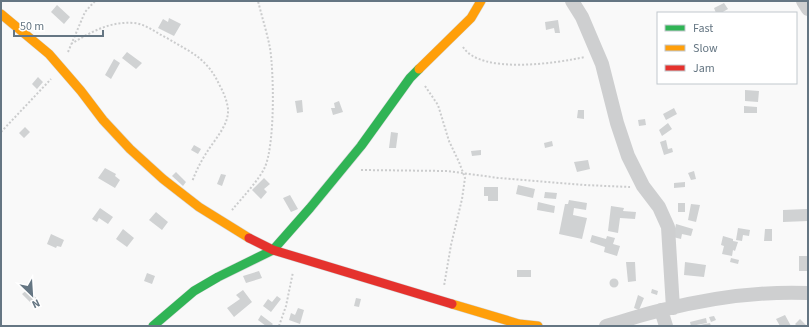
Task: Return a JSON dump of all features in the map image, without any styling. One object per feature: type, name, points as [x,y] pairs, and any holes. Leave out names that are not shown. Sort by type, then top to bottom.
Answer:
[{"type":"street","points":[[153,326],[194,291],[218,277],[273,250],[361,146],[394,100],[420,68],[471,18],[481,1]]},
{"type":"street","points":[[572,1],[582,17],[602,64],[617,123],[628,156],[643,186],[659,207],[668,227],[666,326]]},
{"type":"street","points":[[803,1],[808,10]]},
{"type":"street","points":[[1,14],[49,54],[103,120],[130,149],[163,179],[187,198],[245,236],[273,250],[295,257],[519,324],[538,326]]},
{"type":"street","points":[[606,326],[667,309],[717,299],[759,293],[808,293]]},
{"type":"path","points":[[1,132],[62,68],[85,12],[94,1]]},
{"type":"path","points":[[223,222],[265,166],[270,142],[272,116],[270,48],[258,1]]},
{"type":"path","points":[[71,44],[99,28],[112,24],[135,23],[144,26],[187,49],[201,59],[210,68],[225,96],[228,109],[226,122],[195,172],[187,198]]},
{"type":"path","points":[[455,34],[464,49],[470,54],[482,60],[495,63],[548,64],[598,54]]},
{"type":"path","points":[[420,68],[424,84],[438,105],[448,141],[464,174],[462,199],[450,250],[441,301]]},
{"type":"path","points":[[342,169],[399,172],[447,171],[499,178],[584,185],[643,186]]},
{"type":"path","points":[[279,326],[292,281],[295,257]]},
{"type":"building","points":[[724,3],[728,9],[723,12],[716,12],[714,8]]},
{"type":"building","points":[[57,5],[70,17],[64,24],[51,12]]},
{"type":"building","points":[[169,18],[181,24],[174,36],[158,28],[163,19],[168,22]]},
{"type":"building","points":[[558,20],[560,33],[555,33],[554,28],[546,30],[545,22]]},
{"type":"building","points":[[127,52],[142,63],[136,69],[122,58]]},
{"type":"building","points":[[114,59],[120,63],[111,79],[105,75]]},
{"type":"building","points":[[38,77],[43,82],[37,89],[32,84]]},
{"type":"building","points":[[745,90],[759,91],[758,102],[745,101]]},
{"type":"building","points":[[302,100],[303,112],[297,113],[295,101]]},
{"type":"building","points":[[339,101],[343,112],[333,115],[331,108],[335,108],[334,103]]},
{"type":"building","points":[[744,106],[757,107],[757,113],[744,113]]},
{"type":"building","points":[[674,108],[677,114],[666,120],[663,114]]},
{"type":"building","points":[[578,110],[584,110],[584,119],[577,118]]},
{"type":"building","points":[[645,119],[646,125],[639,126],[638,120]]},
{"type":"building","points":[[668,123],[672,129],[662,136],[659,130]]},
{"type":"building","points":[[25,127],[30,132],[24,138],[19,133]]},
{"type":"building","points":[[391,132],[398,133],[396,148],[389,148]]},
{"type":"building","points":[[666,140],[668,149],[672,148],[673,152],[664,155],[660,142]]},
{"type":"building","points":[[552,141],[553,146],[545,148],[544,143]]},
{"type":"building","points":[[194,145],[201,149],[198,154],[191,150]]},
{"type":"building","points":[[481,150],[481,155],[472,156],[471,151]]},
{"type":"building","points":[[588,160],[590,169],[577,172],[574,162]]},
{"type":"building","points":[[105,168],[116,174],[115,176],[120,180],[115,188],[98,178]]},
{"type":"building","points":[[694,171],[696,179],[691,180],[688,173]]},
{"type":"building","points":[[176,172],[186,182],[183,186],[172,176]]},
{"type":"building","points":[[221,174],[226,175],[222,186],[217,184]]},
{"type":"building","points":[[264,178],[270,184],[264,189],[267,192],[261,199],[252,190]]},
{"type":"building","points":[[685,182],[685,187],[674,188],[674,183]]},
{"type":"building","points":[[518,185],[535,189],[533,198],[516,194]]},
{"type":"building","points":[[484,187],[498,187],[498,201],[488,201],[488,196],[484,196]]},
{"type":"building","points":[[545,192],[557,193],[556,199],[544,198]]},
{"type":"building","points":[[290,195],[298,209],[291,212],[283,198]]},
{"type":"building","points":[[569,200],[587,203],[586,210],[574,208],[573,215],[587,218],[582,239],[559,234],[565,204],[568,204]]},
{"type":"building","points":[[538,202],[555,206],[554,213],[537,210]]},
{"type":"building","points":[[678,203],[685,203],[685,212],[678,212]]},
{"type":"building","points":[[691,204],[700,205],[696,222],[688,220]]},
{"type":"building","points":[[611,206],[624,208],[623,211],[636,212],[635,219],[620,218],[618,233],[608,231]]},
{"type":"building","points":[[100,208],[113,217],[108,224],[99,218],[97,222],[92,219]]},
{"type":"building","points":[[807,209],[808,221],[783,222],[783,210]]},
{"type":"building","points":[[156,212],[168,222],[162,230],[149,220]]},
{"type":"building","points":[[676,224],[693,229],[691,236],[682,234],[681,239],[673,237]]},
{"type":"building","points":[[738,228],[750,230],[749,236],[743,235],[742,241],[736,240]]},
{"type":"building","points":[[123,229],[134,238],[127,247],[116,239]]},
{"type":"building","points":[[765,229],[772,229],[772,241],[764,241]]},
{"type":"building","points":[[51,234],[64,240],[61,247],[57,246],[56,248],[47,244]]},
{"type":"building","points":[[592,235],[606,239],[607,236],[615,238],[613,244],[620,246],[617,256],[604,252],[605,247],[590,242]]},
{"type":"building","points":[[723,236],[738,242],[735,251],[733,250],[732,256],[722,254],[724,246],[721,245]]},
{"type":"building","points":[[799,256],[808,256],[808,271],[799,271]]},
{"type":"building","points":[[731,258],[739,260],[738,264],[730,262]]},
{"type":"building","points":[[626,262],[635,262],[636,281],[628,282]]},
{"type":"building","points":[[685,262],[706,265],[704,277],[684,275]]},
{"type":"building","points":[[517,270],[531,270],[531,277],[517,277]]},
{"type":"building","points":[[259,271],[262,278],[246,283],[243,276]]},
{"type":"building","points":[[147,273],[155,276],[152,284],[144,281]]},
{"type":"building","points":[[614,278],[619,283],[614,288],[609,283]]},
{"type":"building","points":[[28,289],[37,299],[32,304],[22,294]]},
{"type":"building","points":[[652,289],[658,291],[657,295],[651,293]]},
{"type":"building","points":[[243,290],[252,302],[234,317],[227,308],[240,299],[236,295]]},
{"type":"building","points":[[638,295],[644,298],[639,310],[634,308]]},
{"type":"building","points":[[277,296],[281,299],[271,312],[263,306],[268,299],[272,302]]},
{"type":"building","points":[[356,298],[361,299],[359,307],[354,306]]},
{"type":"building","points":[[298,308],[304,310],[300,324],[289,320],[291,313],[295,315]]},
{"type":"building","points":[[261,315],[273,324],[271,326],[266,326],[258,320]]},
{"type":"building","points":[[785,315],[791,326],[780,326],[776,319]]},
{"type":"building","points":[[714,316],[716,320],[711,322],[709,317]]},
{"type":"building","points":[[706,318],[707,323],[691,326],[690,322]]},
{"type":"building","points":[[800,319],[807,326],[797,326],[795,324]]},
{"type":"building","points":[[710,323],[711,326],[700,326],[700,325]]},
{"type":"traffic: fast","points":[[153,326],[194,291],[218,277],[273,250],[361,146],[410,78],[419,69]]},
{"type":"traffic: slow","points":[[419,69],[471,18],[481,1]]},
{"type":"traffic: slow","points":[[1,14],[49,54],[81,91],[103,120],[130,149],[163,179],[199,207],[249,238]]},
{"type":"traffic: slow","points":[[452,304],[519,324],[538,326]]},
{"type":"traffic: jam","points":[[249,238],[273,250],[452,304]]}]
